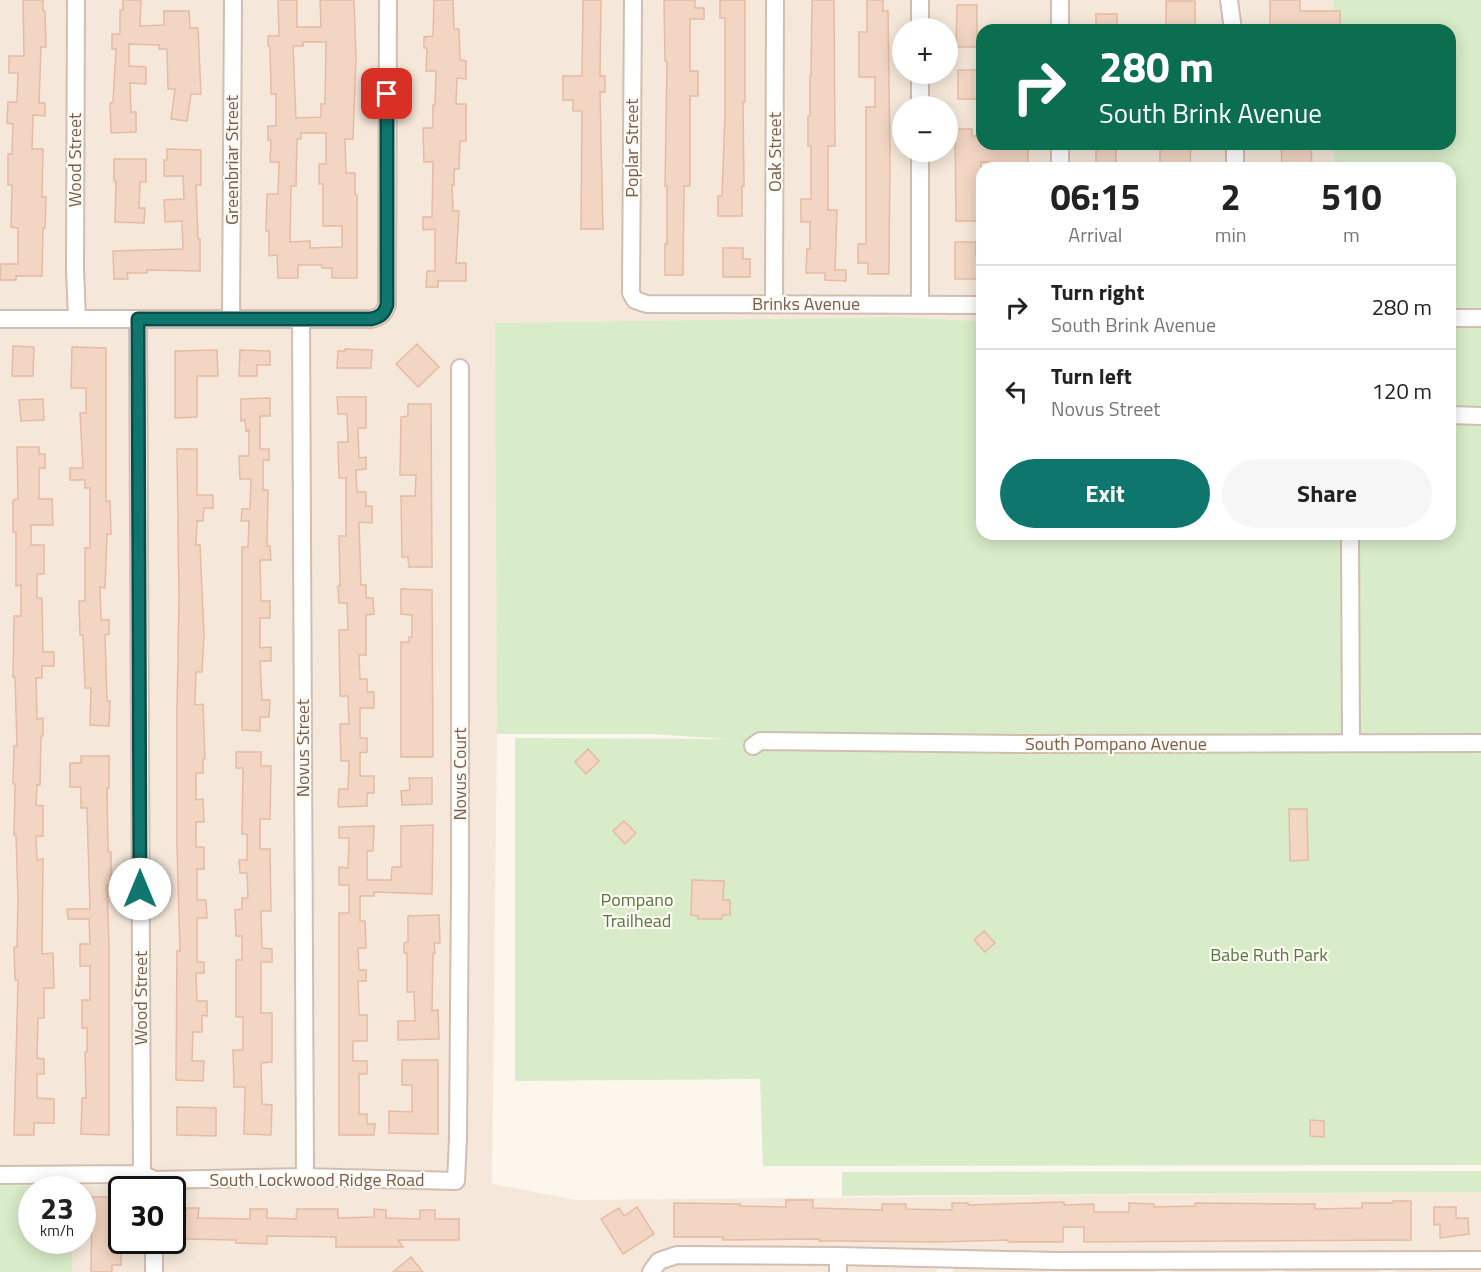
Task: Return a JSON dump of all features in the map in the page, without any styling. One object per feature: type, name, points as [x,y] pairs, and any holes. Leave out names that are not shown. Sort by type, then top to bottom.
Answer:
[{"type":"street","name":"Wood Street","points":[[76,0],[75,269],[77,319]]},
{"type":"street","name":"Greenbriar Street","points":[[231,319],[233,0]]},
{"type":"street","points":[[0,319],[371,319],[379,317],[385,312],[387,305],[388,0]]},
{"type":"street","name":"Poplar Street","points":[[633,0],[631,292],[633,296]]},
{"type":"street","name":"Oak Street","points":[[774,304],[775,0]]},
{"type":"street","points":[[920,0],[920,18]]},
{"type":"street","points":[[1060,0],[1060,24]]},
{"type":"street","points":[[1229,0],[1232,24]]},
{"type":"street","points":[[920,162],[920,304]]},
{"type":"street","name":"Brinks Avenue","points":[[633,296],[639,303],[646,304],[976,305]]},
{"type":"street","points":[[1456,318],[1481,318]]},
{"type":"street","name":"Wood Street","points":[[138,319],[150,1176]]},
{"type":"street","name":"Novus Street","points":[[301,319],[305,1177]]},
{"type":"street","name":"Novus Court","points":[[456,1181],[460,920],[460,368]]},
{"type":"street","points":[[1456,415],[1481,416]]},
{"type":"street","points":[[1350,540],[1351,743]]},
{"type":"street","name":"South Pompano Avenue","points":[[753,746],[760,741],[1025,744],[1481,742]]},
{"type":"street","name":"South Lockwood Ridge Road","points":[[0,1175],[108,1179]]},
{"type":"street","name":"South Lockwood Ridge Road","points":[[186,1180],[305,1177],[456,1181]]},
{"type":"street","points":[[154,1254],[154,1272]]},
{"type":"street","points":[[653,1268],[664,1258],[677,1255],[838,1264],[945,1266],[1387,1266],[1481,1260]]},
{"type":"shaded area","points":[[0,0],[68,0],[68,312],[0,312]]},
{"type":"shaded area","points":[[84,0],[225,0],[223,312],[84,312]]},
{"type":"shaded area","points":[[241,0],[380,0],[379,304],[375,311],[239,312]]},
{"type":"shaded area","points":[[396,0],[625,0],[622,293],[628,305],[647,312],[976,312],[976,321],[894,317],[496,323],[497,734],[492,1184],[576,1200],[1481,1192],[1481,1253],[1055,1253],[677,1248],[652,1255],[644,1265],[643,1272],[162,1272],[162,1254],[186,1254],[186,1187],[305,1185],[464,1188],[468,885],[468,361],[452,361],[452,885],[449,1174],[313,1170],[309,327],[365,326],[366,328],[378,326],[392,314],[395,305]]},
{"type":"shaded area","points":[[641,0],[767,0],[766,296],[641,296],[639,291]]},
{"type":"shaded area","points":[[783,0],[912,0],[912,18],[892,18],[892,84],[912,84],[912,96],[892,96],[892,162],[912,162],[912,297],[783,296]]},
{"type":"shaded area","points":[[928,0],[1052,0],[1052,24],[976,24],[976,150],[1052,150],[1052,162],[976,162],[976,298],[928,297],[928,162],[958,162],[958,96],[928,96],[928,84],[958,84],[958,18],[928,18]]},
{"type":"shaded area","points":[[1068,0],[1221,0],[1224,24],[1068,24]]},
{"type":"shaded area","points":[[1237,0],[1334,0],[1334,24],[1240,24]]},
{"type":"shaded area","points":[[1068,150],[1227,150],[1227,162],[1068,162]]},
{"type":"shaded area","points":[[1243,150],[1334,150],[1334,162],[1243,162]]},
{"type":"shaded area","points":[[0,326],[130,326],[135,1170],[0,1171]]},
{"type":"shaded area","points":[[146,326],[293,327],[297,1170],[151,1172]]},
{"type":"shaded area","points":[[96,1185],[108,1185],[108,1254],[146,1254],[146,1272],[72,1272],[72,1254],[96,1254]]},
{"type":"shaded area","points":[[677,1262],[830,1263],[830,1272],[660,1272],[661,1269]]},
{"type":"shaded area","points":[[846,1263],[937,1266],[937,1272],[846,1272]]},
{"type":"shaded area","points":[[953,1266],[1047,1268],[1047,1272],[953,1272]]},
{"type":"shaded area","points":[[1157,1267],[1157,1272],[1063,1272],[1063,1268]]},
{"type":"shaded area","points":[[1173,1267],[1268,1267],[1268,1272],[1173,1272]]},
{"type":"shaded area","points":[[1284,1267],[1379,1267],[1379,1272],[1284,1272]]},
{"type":"shaded area","points":[[1395,1267],[1481,1267],[1481,1272],[1395,1272]]},
{"type":"green space","points":[[1334,0],[1481,0],[1481,311],[1456,310],[1456,162],[1334,162],[1334,150],[1456,150],[1456,24],[1334,24]]},
{"type":"green space","points":[[894,317],[976,321],[976,540],[1456,540],[1456,325],[1481,325],[1481,735],[1027,736],[774,733],[755,735],[746,739],[760,741],[1481,743],[1481,1165],[763,1166],[760,1079],[515,1081],[515,738],[728,739],[653,734],[497,734],[495,323]]},
{"type":"green space","points":[[1481,1171],[1481,1192],[842,1196],[842,1172]]},
{"type":"green space","points":[[0,1185],[18,1185],[18,1254],[72,1254],[72,1272],[0,1272]]},
{"type":"building","points":[[23,0],[43,0],[43,11],[45,11],[46,47],[41,47],[39,103],[45,103],[45,116],[33,115],[32,149],[43,149],[42,197],[46,197],[42,276],[16,276],[16,280],[0,280],[1,264],[18,264],[18,228],[11,227],[12,185],[8,185],[8,154],[12,154],[13,124],[7,123],[8,102],[17,102],[18,73],[9,73],[9,56],[24,56]]},
{"type":"building","points":[[123,0],[141,0],[140,26],[164,25],[164,11],[189,11],[190,28],[198,28],[201,94],[191,94],[187,121],[171,119],[175,89],[168,89],[167,49],[159,49],[159,45],[129,44],[129,66],[146,67],[146,84],[130,83],[131,112],[136,112],[136,132],[111,133],[110,103],[113,102],[116,49],[112,49],[112,34],[120,34],[120,10],[123,10]]},
{"type":"building","points":[[278,0],[297,0],[297,27],[321,27],[320,0],[354,0],[356,59],[353,139],[345,139],[346,173],[355,173],[355,195],[357,195],[357,278],[332,278],[332,268],[322,268],[322,265],[298,265],[298,278],[278,278],[277,255],[269,256],[269,231],[266,231],[267,194],[278,194],[279,162],[270,162],[271,140],[268,140],[268,126],[276,126],[276,94],[271,94],[268,36],[279,36]],"holes":[[[303,42],[326,42],[325,104],[321,104],[321,117],[296,118],[293,46],[303,46]],[[301,133],[326,133],[326,164],[319,164],[319,184],[323,184],[323,226],[342,226],[342,247],[310,248],[310,241],[290,242],[291,186],[296,186],[297,139],[301,139]]]},
{"type":"building","points":[[434,0],[453,0],[454,29],[459,29],[460,60],[466,61],[466,79],[457,78],[456,104],[466,104],[466,141],[460,141],[459,169],[454,169],[454,185],[452,185],[453,211],[459,211],[456,263],[466,263],[466,281],[438,281],[438,287],[426,287],[427,271],[435,271],[435,229],[423,230],[423,217],[432,217],[433,162],[424,162],[423,128],[433,128],[436,71],[426,71],[427,48],[424,48],[424,37],[433,36]]},
{"type":"building","points":[[583,0],[601,0],[600,76],[605,76],[605,92],[600,92],[603,229],[581,229],[582,111],[573,111],[573,100],[563,100],[563,76],[582,76]]},
{"type":"building","points":[[664,0],[695,0],[695,8],[704,8],[704,19],[690,19],[690,71],[698,71],[698,96],[690,96],[690,186],[684,186],[683,275],[665,275],[667,61],[665,61]]},
{"type":"building","points":[[720,0],[745,0],[742,216],[718,216],[718,196],[722,196],[725,114],[725,18],[720,18]]},
{"type":"building","points":[[812,0],[834,0],[835,146],[828,146],[828,210],[837,210],[835,270],[846,270],[846,281],[825,280],[825,273],[806,273],[807,249],[810,249],[810,222],[801,222],[801,199],[811,199],[811,146],[808,146],[808,116],[810,116]]},
{"type":"building","points":[[867,0],[883,0],[883,11],[888,11],[889,274],[868,274],[868,263],[858,263],[858,244],[866,244],[866,107],[875,107],[875,77],[859,77],[859,32],[867,32]]},
{"type":"building","points":[[1270,0],[1300,0],[1300,11],[1340,11],[1340,24],[1270,24]]},
{"type":"building","points":[[1166,1],[1195,1],[1195,24],[1166,24]]},
{"type":"building","points":[[957,5],[977,5],[976,47],[958,47]]},
{"type":"building","points":[[1096,14],[1117,14],[1117,24],[1096,24]]},
{"type":"building","points":[[958,70],[976,70],[976,99],[958,99]]},
{"type":"building","points":[[958,129],[972,129],[972,136],[976,136],[976,150],[1028,150],[1028,162],[976,162],[976,221],[956,221],[955,162],[958,162]]},
{"type":"building","points":[[167,149],[201,150],[201,185],[196,185],[200,271],[147,270],[147,273],[127,273],[128,279],[114,279],[113,251],[183,249],[182,221],[165,222],[164,200],[184,199],[183,176],[164,176]]},
{"type":"building","points":[[1096,150],[1116,150],[1116,162],[1096,162]]},
{"type":"building","points":[[1160,150],[1191,150],[1190,162],[1160,162]]},
{"type":"building","points":[[1281,150],[1311,150],[1312,162],[1282,162]]},
{"type":"building","points":[[114,159],[146,159],[146,182],[140,182],[139,208],[145,208],[144,223],[115,222]]},
{"type":"building","points":[[955,242],[976,242],[976,279],[955,279]]},
{"type":"building","points":[[723,248],[743,248],[743,259],[750,259],[750,277],[723,277]]},
{"type":"building","points":[[417,344],[439,367],[418,387],[396,364]]},
{"type":"building","points":[[13,346],[34,347],[33,376],[12,376]]},
{"type":"building","points":[[72,347],[106,348],[106,501],[110,501],[111,534],[107,534],[105,588],[100,587],[101,620],[109,620],[109,634],[105,635],[107,701],[110,701],[109,726],[90,725],[91,688],[85,688],[79,601],[85,601],[85,548],[90,548],[90,488],[85,488],[85,480],[70,480],[70,468],[83,468],[80,413],[86,413],[86,388],[71,388]]},
{"type":"building","points":[[345,349],[372,350],[371,368],[337,368],[338,351],[345,351]]},
{"type":"building","points":[[217,350],[218,376],[197,376],[197,417],[175,418],[175,351]]},
{"type":"building","points":[[240,350],[270,351],[270,365],[257,365],[257,376],[239,376]]},
{"type":"building","points":[[337,397],[366,397],[366,428],[358,428],[359,458],[366,457],[366,469],[356,470],[357,492],[366,492],[366,506],[372,506],[372,523],[359,522],[361,585],[366,585],[366,598],[373,598],[374,614],[366,615],[366,655],[359,655],[360,679],[367,679],[367,692],[374,692],[374,708],[360,708],[360,738],[367,738],[367,752],[360,753],[360,776],[374,776],[374,793],[367,793],[367,806],[339,807],[338,805],[339,789],[348,789],[349,761],[341,761],[340,724],[349,724],[348,696],[340,696],[339,630],[348,630],[347,603],[339,603],[338,586],[340,586],[339,536],[346,536],[346,478],[339,478],[338,442],[348,442],[347,414],[338,414]]},
{"type":"building","points":[[270,398],[270,416],[260,416],[260,449],[269,449],[269,460],[263,460],[263,490],[268,490],[267,546],[270,546],[271,560],[260,560],[261,601],[270,601],[270,618],[260,618],[260,648],[271,647],[271,661],[260,661],[262,700],[270,700],[269,717],[260,717],[260,731],[242,730],[242,547],[248,547],[249,521],[241,521],[242,509],[250,509],[251,479],[240,479],[239,456],[249,456],[249,430],[246,431],[245,420],[241,421],[241,399]]},
{"type":"building","points":[[43,399],[44,420],[21,421],[19,400]]},
{"type":"building","points":[[408,404],[431,404],[432,567],[409,567],[408,557],[402,557],[401,496],[415,496],[416,475],[400,475],[401,417],[408,416]]},
{"type":"building","points":[[17,447],[39,447],[39,454],[45,454],[45,468],[39,468],[39,499],[52,499],[53,525],[31,525],[31,545],[44,545],[44,574],[37,574],[37,598],[42,598],[43,652],[54,652],[54,666],[42,666],[42,678],[36,678],[37,719],[43,718],[43,736],[41,736],[40,785],[37,785],[36,805],[43,806],[43,836],[36,836],[37,860],[43,859],[42,954],[53,953],[54,988],[44,988],[44,1018],[38,1018],[37,1058],[44,1059],[44,1074],[37,1074],[37,1098],[54,1099],[54,1123],[34,1123],[34,1135],[14,1135],[18,980],[15,980],[14,947],[17,947],[18,897],[16,835],[14,835],[14,746],[17,746],[15,677],[13,677],[14,616],[21,616],[21,585],[16,586],[16,532],[13,532],[13,500],[18,499]]},
{"type":"building","points":[[177,449],[197,449],[197,495],[213,495],[213,508],[204,508],[203,521],[197,521],[196,545],[200,545],[204,635],[202,672],[196,672],[195,705],[203,704],[205,759],[203,759],[203,773],[196,773],[196,800],[203,799],[204,822],[196,822],[196,847],[204,847],[204,869],[197,869],[197,900],[206,900],[207,918],[197,918],[197,962],[204,962],[204,973],[196,973],[197,1001],[207,1001],[207,1016],[202,1015],[202,1032],[193,1032],[192,1061],[204,1061],[203,1081],[176,1080],[177,951],[180,951],[177,847],[179,599]]},
{"type":"building","points":[[401,589],[432,590],[433,757],[401,757],[401,642],[409,642],[409,637],[412,637],[412,615],[401,614]]},
{"type":"building","points":[[588,749],[599,761],[586,774],[575,762]]},
{"type":"building","points":[[236,752],[261,752],[261,766],[271,766],[270,819],[260,819],[260,849],[270,849],[271,911],[261,911],[262,948],[272,949],[272,962],[261,962],[261,1013],[272,1013],[272,1062],[261,1063],[262,1104],[272,1105],[271,1135],[244,1134],[245,1087],[234,1087],[233,1050],[243,1050],[243,1017],[236,1017],[236,960],[242,960],[242,936],[236,936],[235,910],[242,909],[242,898],[248,898],[247,873],[240,873],[239,860],[247,860],[247,834],[242,834],[243,768],[236,768]]},
{"type":"building","points":[[81,756],[109,756],[108,852],[111,852],[111,884],[107,885],[109,1135],[81,1134],[82,1098],[86,1098],[85,1052],[87,1052],[87,1028],[82,1028],[82,1000],[90,1000],[90,966],[80,966],[80,944],[90,944],[89,919],[68,919],[67,909],[90,909],[87,808],[81,808],[81,787],[70,787],[70,763],[81,763]]},
{"type":"building","points":[[409,778],[432,778],[432,804],[402,805],[401,791],[410,790]]},
{"type":"building","points":[[1289,809],[1307,809],[1308,860],[1290,861]]},
{"type":"building","points":[[624,821],[636,833],[625,844],[613,831]]},
{"type":"building","points":[[433,825],[432,894],[374,892],[374,896],[360,896],[360,921],[365,921],[366,948],[358,948],[359,970],[366,970],[366,981],[358,981],[359,1015],[367,1015],[367,1041],[353,1041],[353,1061],[367,1061],[367,1074],[359,1074],[359,1114],[367,1114],[367,1124],[375,1124],[374,1135],[339,1135],[339,913],[349,913],[349,885],[339,885],[339,867],[348,868],[349,838],[339,838],[339,827],[374,826],[373,851],[367,851],[367,880],[391,880],[392,867],[401,867],[401,826]]},
{"type":"building","points":[[692,880],[724,881],[723,900],[730,900],[730,915],[722,915],[722,919],[698,919],[698,916],[691,915]]},
{"type":"building","points":[[439,915],[440,943],[434,943],[435,953],[433,953],[432,1011],[438,1010],[439,1039],[398,1040],[398,1021],[415,1021],[414,992],[407,992],[407,953],[404,953],[404,943],[408,942],[408,916]]},
{"type":"building","points":[[984,931],[995,943],[985,952],[974,940]]},
{"type":"building","points":[[402,1060],[438,1060],[438,1134],[389,1133],[389,1111],[412,1112],[412,1085],[402,1085]]},
{"type":"building","points":[[177,1107],[216,1108],[216,1136],[177,1135]]},
{"type":"building","points":[[1310,1120],[1324,1121],[1324,1137],[1310,1136]]},
{"type":"building","points":[[96,1197],[108,1197],[108,1254],[121,1254],[121,1265],[112,1265],[112,1272],[91,1272],[91,1254],[96,1254]]},
{"type":"building","points":[[786,1200],[813,1200],[813,1208],[882,1210],[882,1204],[906,1204],[906,1209],[952,1210],[952,1203],[968,1203],[968,1205],[1064,1202],[1064,1205],[1094,1204],[1094,1212],[1129,1212],[1129,1203],[1154,1204],[1154,1207],[1195,1206],[1195,1203],[1315,1204],[1315,1209],[1362,1208],[1362,1203],[1411,1201],[1411,1240],[1084,1242],[1084,1227],[1063,1227],[1063,1242],[723,1240],[723,1237],[674,1237],[674,1203],[786,1207]]},
{"type":"building","points":[[637,1207],[654,1234],[623,1254],[601,1219],[619,1208],[624,1216]]},
{"type":"building","points":[[1434,1207],[1456,1207],[1456,1218],[1468,1218],[1469,1234],[1440,1238],[1440,1224],[1434,1225]]},
{"type":"building","points":[[186,1208],[199,1208],[198,1218],[250,1219],[250,1209],[267,1209],[267,1218],[296,1219],[297,1209],[338,1209],[338,1218],[374,1217],[374,1209],[386,1210],[386,1218],[420,1219],[420,1210],[435,1210],[435,1219],[459,1219],[459,1240],[398,1240],[403,1247],[336,1247],[336,1237],[267,1236],[267,1244],[236,1243],[236,1240],[186,1239]]},
{"type":"building","points":[[411,1257],[423,1272],[393,1272]]},
{"type":"route","points":[[140,889],[138,319],[371,319],[385,312],[387,305],[387,94]]},
{"type":"park label","name":"Pompano Trailhead","points":[[637,910]]},
{"type":"park label","name":"Babe Ruth Park","points":[[1269,955]]}]
